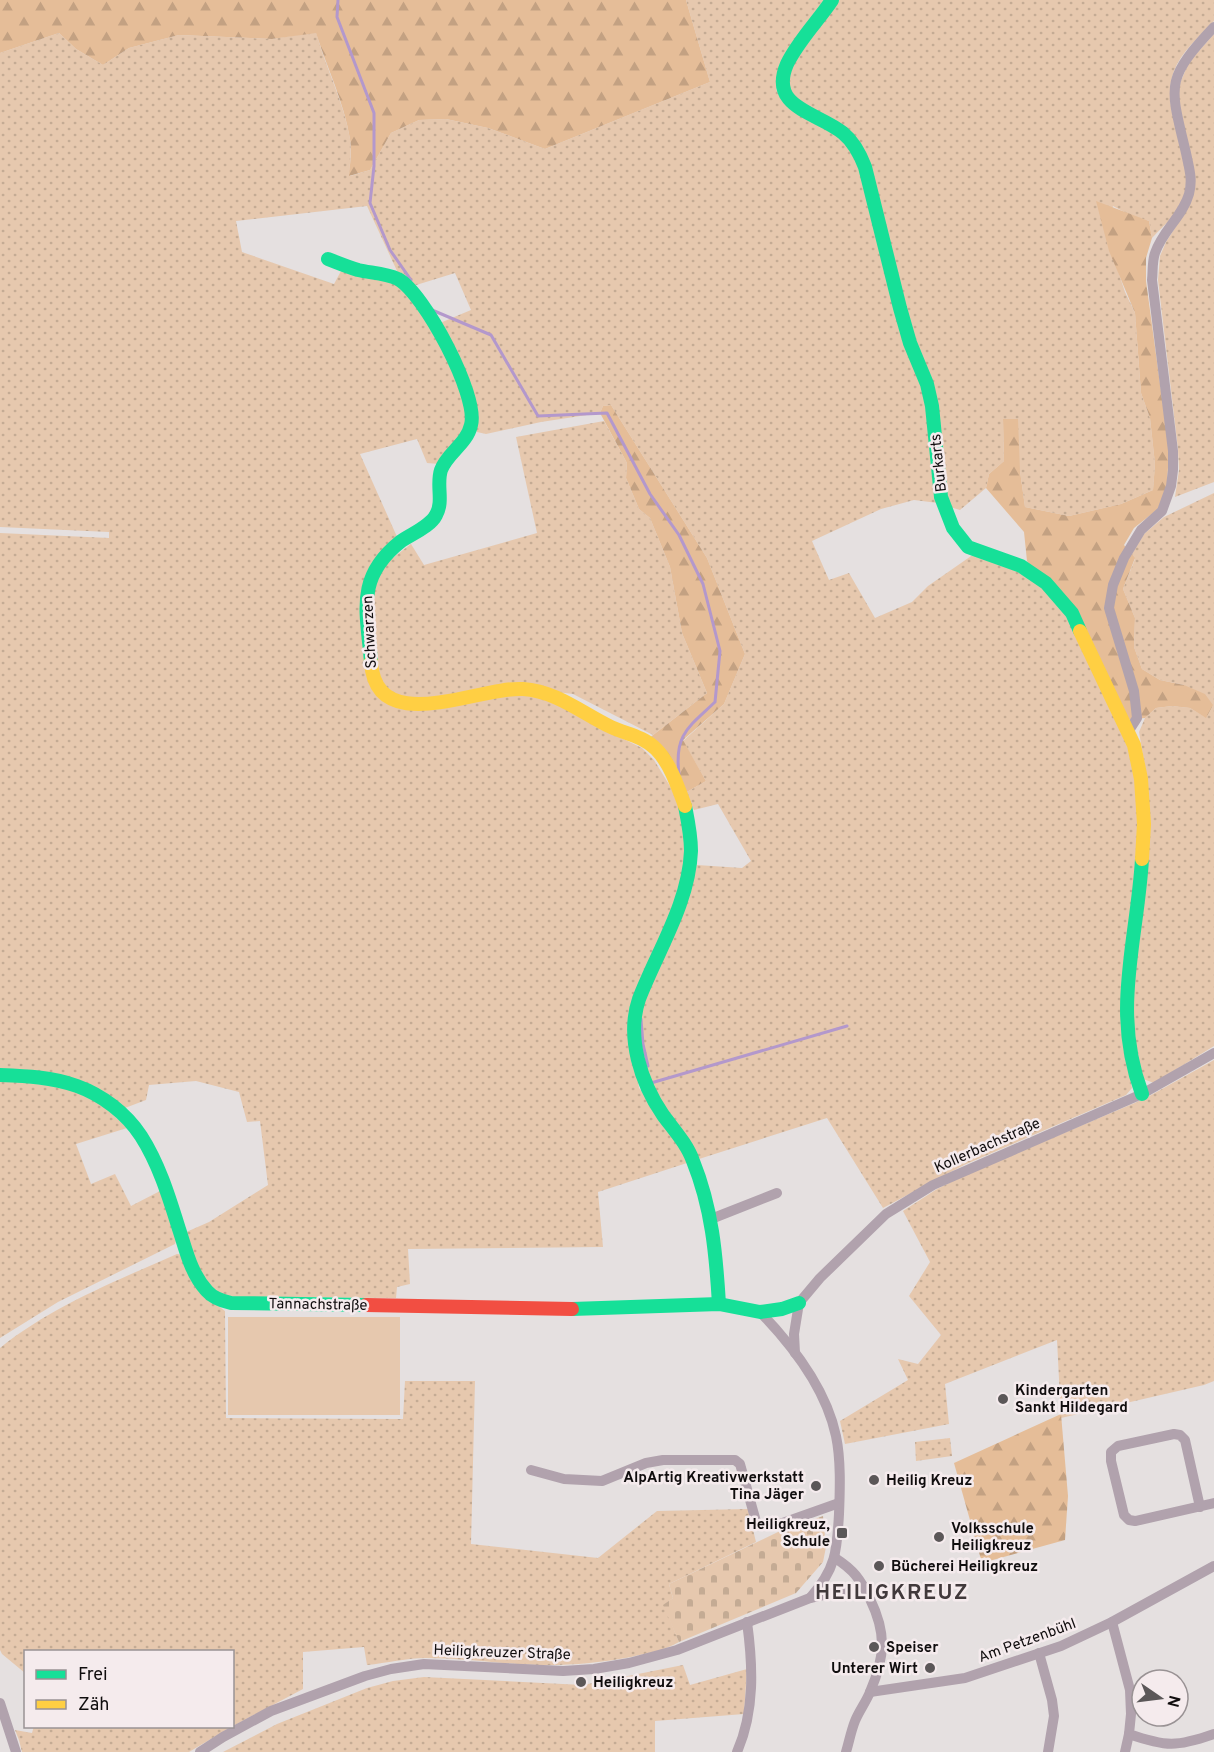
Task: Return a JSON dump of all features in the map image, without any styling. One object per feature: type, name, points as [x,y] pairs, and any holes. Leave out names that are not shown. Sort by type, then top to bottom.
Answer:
[{"type":"street","name":"Burkarts","points":[[832,0],[789,63],[783,75],[784,93],[789,101],[803,112],[835,127],[850,139],[860,153],[867,171],[900,308],[910,343],[927,384],[932,406],[941,497],[953,528],[968,547],[1021,566],[1046,583],[1072,613],[1134,745],[1142,778],[1144,824],[1142,874],[1126,994],[1126,1025],[1133,1070],[1142,1094]]},
{"type":"street","points":[[1128,732],[1137,718],[1134,691],[1109,608],[1113,585],[1124,558],[1141,530],[1161,511],[1171,486],[1173,451],[1152,280],[1155,254],[1189,195],[1191,178],[1174,107],[1173,90],[1177,74],[1185,58],[1214,27]]},
{"type":"street","name":"Schwarzen","points":[[328,259],[355,269],[400,280],[412,291],[449,350],[470,400],[472,411],[471,425],[466,439],[445,462],[441,470],[440,507],[435,518],[383,557],[368,584],[366,597],[372,678],[376,688],[393,700],[408,704],[427,704],[521,688],[547,693],[612,728],[646,740],[660,754],[684,802],[691,834],[690,866],[682,895],[640,998],[634,1019],[636,1048],[643,1078],[658,1109],[684,1143],[693,1160],[711,1219]]},
{"type":"street","name":"Kollerbachstraße","points":[[799,1303],[820,1278],[867,1231],[886,1214],[924,1191],[1142,1094],[1214,1053]]},
{"type":"street","name":"Tannachstraße","points":[[0,1076],[29,1077],[76,1086],[115,1108],[145,1141],[165,1187],[195,1271],[206,1290],[221,1301],[564,1309],[720,1304],[760,1312],[782,1310],[799,1303]]},
{"type":"street","points":[[720,1304],[711,1219],[777,1193]]},
{"type":"street","points":[[795,1353],[794,1334],[799,1303]]},
{"type":"street","points":[[760,1312],[795,1353],[828,1409],[836,1435],[839,1503],[835,1558],[821,1586],[810,1598]]},
{"type":"street","points":[[1200,1507],[1185,1440],[1180,1435],[1174,1434],[1118,1446],[1111,1452],[1111,1461],[1124,1515],[1129,1520],[1135,1521],[1200,1507],[1214,1503]]},
{"type":"street","points":[[531,1470],[564,1479],[602,1481],[646,1463],[663,1460],[735,1460],[740,1464],[758,1525],[777,1525],[839,1503]]},
{"type":"street","points":[[835,1558],[855,1573],[863,1586],[879,1620],[884,1643],[870,1692],[855,1721],[846,1752]]},
{"type":"street","name":"Am Petzenbühl","points":[[870,1692],[966,1678],[1061,1646],[1112,1622],[1214,1566]]},
{"type":"street","name":"Heiligkreuzer Straße","points":[[200,1752],[271,1711],[365,1676],[391,1669],[424,1664],[563,1671],[629,1663],[677,1650],[810,1598],[863,1586]]},
{"type":"street","points":[[737,1752],[744,1736],[752,1685],[747,1622]]},
{"type":"street","points":[[1112,1622],[1130,1690],[1131,1714],[1125,1752]]},
{"type":"street","points":[[1039,1653],[1054,1716],[1048,1752]]},
{"type":"street","points":[[0,1703],[16,1752]]},
{"type":"street","points":[[1129,1734],[1154,1743],[1169,1745],[1185,1743],[1214,1734]]},
{"type":"green space","points":[[0,0],[686,0],[710,82],[545,149],[488,128],[446,119],[419,120],[391,133],[370,170],[349,176],[351,148],[347,125],[340,98],[316,33],[272,39],[179,35],[129,48],[103,65],[76,49],[59,33],[0,53]]},
{"type":"green space","points":[[686,0],[824,0],[784,65],[776,89],[781,100],[789,108],[829,129],[848,143],[860,165],[895,309],[906,345],[923,385],[928,406],[930,449],[938,503],[914,500],[881,509],[812,541],[829,580],[849,573],[875,618],[912,602],[928,586],[974,554],[1017,569],[1031,577],[1044,587],[1073,627],[1124,736],[1138,780],[1138,855],[1122,1006],[1124,1041],[1132,1088],[1126,1095],[964,1165],[883,1208],[827,1118],[699,1159],[652,1086],[641,1047],[640,1025],[643,1000],[697,865],[742,868],[751,861],[718,804],[694,810],[685,793],[706,781],[683,741],[724,704],[745,654],[707,558],[611,405],[603,406],[600,413],[541,422],[486,434],[477,432],[474,400],[440,323],[471,310],[455,273],[413,286],[398,273],[367,206],[236,221],[242,252],[334,284],[341,271],[400,283],[418,304],[428,321],[448,359],[467,404],[468,418],[465,429],[439,464],[427,463],[417,439],[360,454],[398,539],[370,570],[362,595],[368,678],[373,691],[390,705],[407,708],[521,693],[546,697],[560,702],[609,732],[642,748],[654,760],[673,791],[688,835],[686,865],[678,894],[629,1018],[639,1088],[682,1145],[690,1162],[598,1192],[603,1247],[408,1249],[410,1284],[397,1287],[396,1298],[228,1297],[210,1288],[198,1272],[184,1233],[209,1222],[268,1185],[260,1121],[247,1122],[239,1092],[196,1081],[149,1085],[146,1100],[125,1108],[119,1106],[106,1094],[78,1082],[30,1072],[0,1072],[0,533],[109,538],[109,532],[0,527],[0,53],[59,33],[76,49],[103,65],[129,48],[179,35],[272,39],[316,32],[347,125],[351,144],[350,176],[370,170],[391,133],[419,120],[446,119],[488,128],[545,149],[710,82]]},
{"type":"green space","points":[[838,0],[1214,0],[1214,21],[1181,57],[1174,71],[1170,88],[1171,106],[1186,177],[1184,194],[1177,211],[1152,238],[1149,221],[1113,206],[1106,235],[1125,292],[1135,313],[1141,393],[1150,418],[1155,464],[1153,490],[1121,504],[1069,516],[1025,507],[1020,471],[1003,419],[1004,461],[989,474],[986,488],[960,510],[950,507],[915,342],[872,169],[805,108],[790,90],[788,77],[792,66]]},
{"type":"green space","points":[[1214,34],[1214,482],[1175,497],[1179,470],[1178,449],[1158,280],[1160,256],[1192,197],[1177,90],[1189,62]]},
{"type":"green space","points":[[1096,201],[1149,221],[1152,238],[1146,258],[1146,281],[1169,450],[1167,485],[1158,509],[1134,528],[1124,545],[1135,558],[1123,589],[1135,618],[1134,647],[1142,669],[1160,680],[1184,685],[1205,694],[1213,705],[1206,718],[1190,708],[1172,706],[1156,708],[1145,718],[1116,721],[1065,613],[1027,561],[1024,532],[986,488],[989,474],[1004,461],[1003,419],[1018,419],[1020,471],[1025,507],[1069,516],[1121,504],[1153,490],[1155,464],[1150,418],[1141,393],[1135,313],[1109,251]]},
{"type":"green space","points":[[611,405],[707,558],[745,654],[724,704],[683,740],[706,781],[685,793],[648,739],[707,693],[682,633],[670,567],[650,518],[639,509],[626,478],[627,463],[600,413],[603,406]]},
{"type":"green space","points":[[604,421],[627,463],[626,478],[639,509],[650,518],[670,567],[682,633],[707,693],[653,735],[573,694],[548,691],[426,700],[394,696],[374,676],[369,596],[377,570],[411,544],[424,565],[537,533],[516,437]]},
{"type":"green space","points":[[1214,493],[1214,1046],[1154,1083],[1143,1079],[1137,1064],[1131,1023],[1147,778],[1139,732],[1145,718],[1156,708],[1172,706],[1190,708],[1205,717],[1184,685],[1160,680],[1142,669],[1134,647],[1135,618],[1123,589],[1135,559],[1131,555],[1144,534],[1164,517]]},
{"type":"green space","points":[[1214,1060],[1214,1381],[1061,1418],[1057,1340],[945,1384],[949,1424],[845,1444],[840,1421],[908,1380],[898,1359],[918,1364],[941,1335],[909,1296],[930,1262],[903,1211],[937,1189],[967,1174],[1144,1099]]},
{"type":"green space","points":[[0,1079],[74,1089],[97,1100],[127,1128],[76,1144],[91,1184],[115,1174],[131,1206],[160,1191],[177,1237],[175,1244],[58,1302],[0,1338]]},
{"type":"green space","points":[[177,1254],[183,1255],[213,1302],[225,1311],[226,1418],[403,1419],[405,1381],[475,1381],[471,1544],[598,1558],[657,1511],[748,1509],[756,1542],[669,1584],[673,1598],[664,1605],[679,1642],[661,1650],[631,1657],[560,1665],[426,1658],[367,1665],[364,1647],[303,1652],[303,1689],[234,1725],[234,1650],[24,1650],[24,1672],[0,1650],[0,1348],[41,1319]]},
{"type":"green space","points":[[228,1317],[400,1317],[400,1415],[228,1415]]},
{"type":"green space","points":[[1061,1414],[1068,1496],[1065,1540],[982,1563],[954,1463]]},
{"type":"green space","points":[[950,1438],[952,1456],[916,1461],[915,1442]]},
{"type":"green space","points":[[823,1516],[826,1547],[823,1562],[796,1593],[679,1642],[663,1605],[673,1598],[669,1584],[778,1532]]},
{"type":"green space","points":[[683,1665],[690,1685],[747,1669],[744,1714],[655,1721],[655,1752],[223,1752],[277,1724],[367,1688],[393,1681],[424,1677],[583,1685]]},
{"type":"green space","points":[[33,1728],[229,1728],[189,1752],[22,1752],[15,1730],[32,1733]]},
{"type":"waterway","points":[[338,0],[337,17],[374,113],[374,166],[370,203],[390,250],[411,280]]},
{"type":"waterway","points":[[432,310],[491,335],[538,416],[607,413],[650,494],[679,535],[703,584],[720,651],[715,702],[685,732],[679,749],[679,774]]},
{"type":"waterway","points":[[641,1019],[648,1066]]},
{"type":"waterway","points":[[651,1081],[651,1083],[847,1026]]},
{"type":"traffic: fast","points":[[832,0],[787,64],[783,79],[784,90],[798,107],[843,133],[856,149],[865,167],[900,308],[910,343],[927,384],[932,406],[941,497],[953,528],[968,547],[1021,566],[1046,583],[1072,613],[1080,631]]},
{"type":"traffic: fast","points":[[328,259],[358,270],[393,277],[409,288],[422,304],[447,346],[467,392],[471,411],[469,432],[441,470],[436,515],[429,523],[400,542],[386,555],[370,583],[367,612],[371,662]]},
{"type":"traffic: fast","points":[[685,806],[691,845],[689,870],[685,889],[671,927],[639,999],[635,1014],[635,1044],[648,1089],[687,1149],[705,1196],[712,1231],[719,1304]]},
{"type":"traffic: fast","points":[[1142,859],[1128,977],[1127,1005],[1128,1034],[1133,1064],[1142,1094]]},
{"type":"traffic: fast","points":[[0,1075],[68,1083],[95,1094],[121,1112],[147,1147],[158,1169],[193,1269],[201,1284],[215,1297],[231,1303],[366,1305]]},
{"type":"traffic: fast","points":[[572,1309],[719,1304],[760,1312],[782,1309],[799,1303]]},
{"type":"traffic: slow","points":[[1080,631],[1134,745],[1141,779],[1144,824],[1142,859]]},
{"type":"traffic: slow","points":[[371,662],[377,685],[391,698],[410,704],[432,703],[504,690],[523,689],[547,694],[569,703],[611,727],[640,738],[656,749],[669,768],[685,806]]},
{"type":"traffic: jam","points":[[366,1305],[572,1309]]},
{"type":"place","name":"Kindergarten Sankt Hildegard","points":[[1003,1399]]},
{"type":"place","name":"Heilig Kreuz","points":[[874,1480]]},
{"type":"place","name":"AlpArtig Kreativwerkstatt Tina Jäger","points":[[816,1486]]},
{"type":"place","name":"Heiligkreuz, Schule","points":[[842,1533]]},
{"type":"place","name":"Volksschule Heiligkreuz","points":[[939,1537]]},
{"type":"place","name":"Bücherei Heiligkreuz","points":[[879,1566]]},
{"type":"place","name":"Speiser","points":[[874,1647]]},
{"type":"place","name":"Unterer Wirt","points":[[930,1668]]},
{"type":"place","name":"Heiligkreuz","points":[[581,1682]]},
{"type":"district","name":"HEILIGKREUZ","points":[[892,1592]]}]
